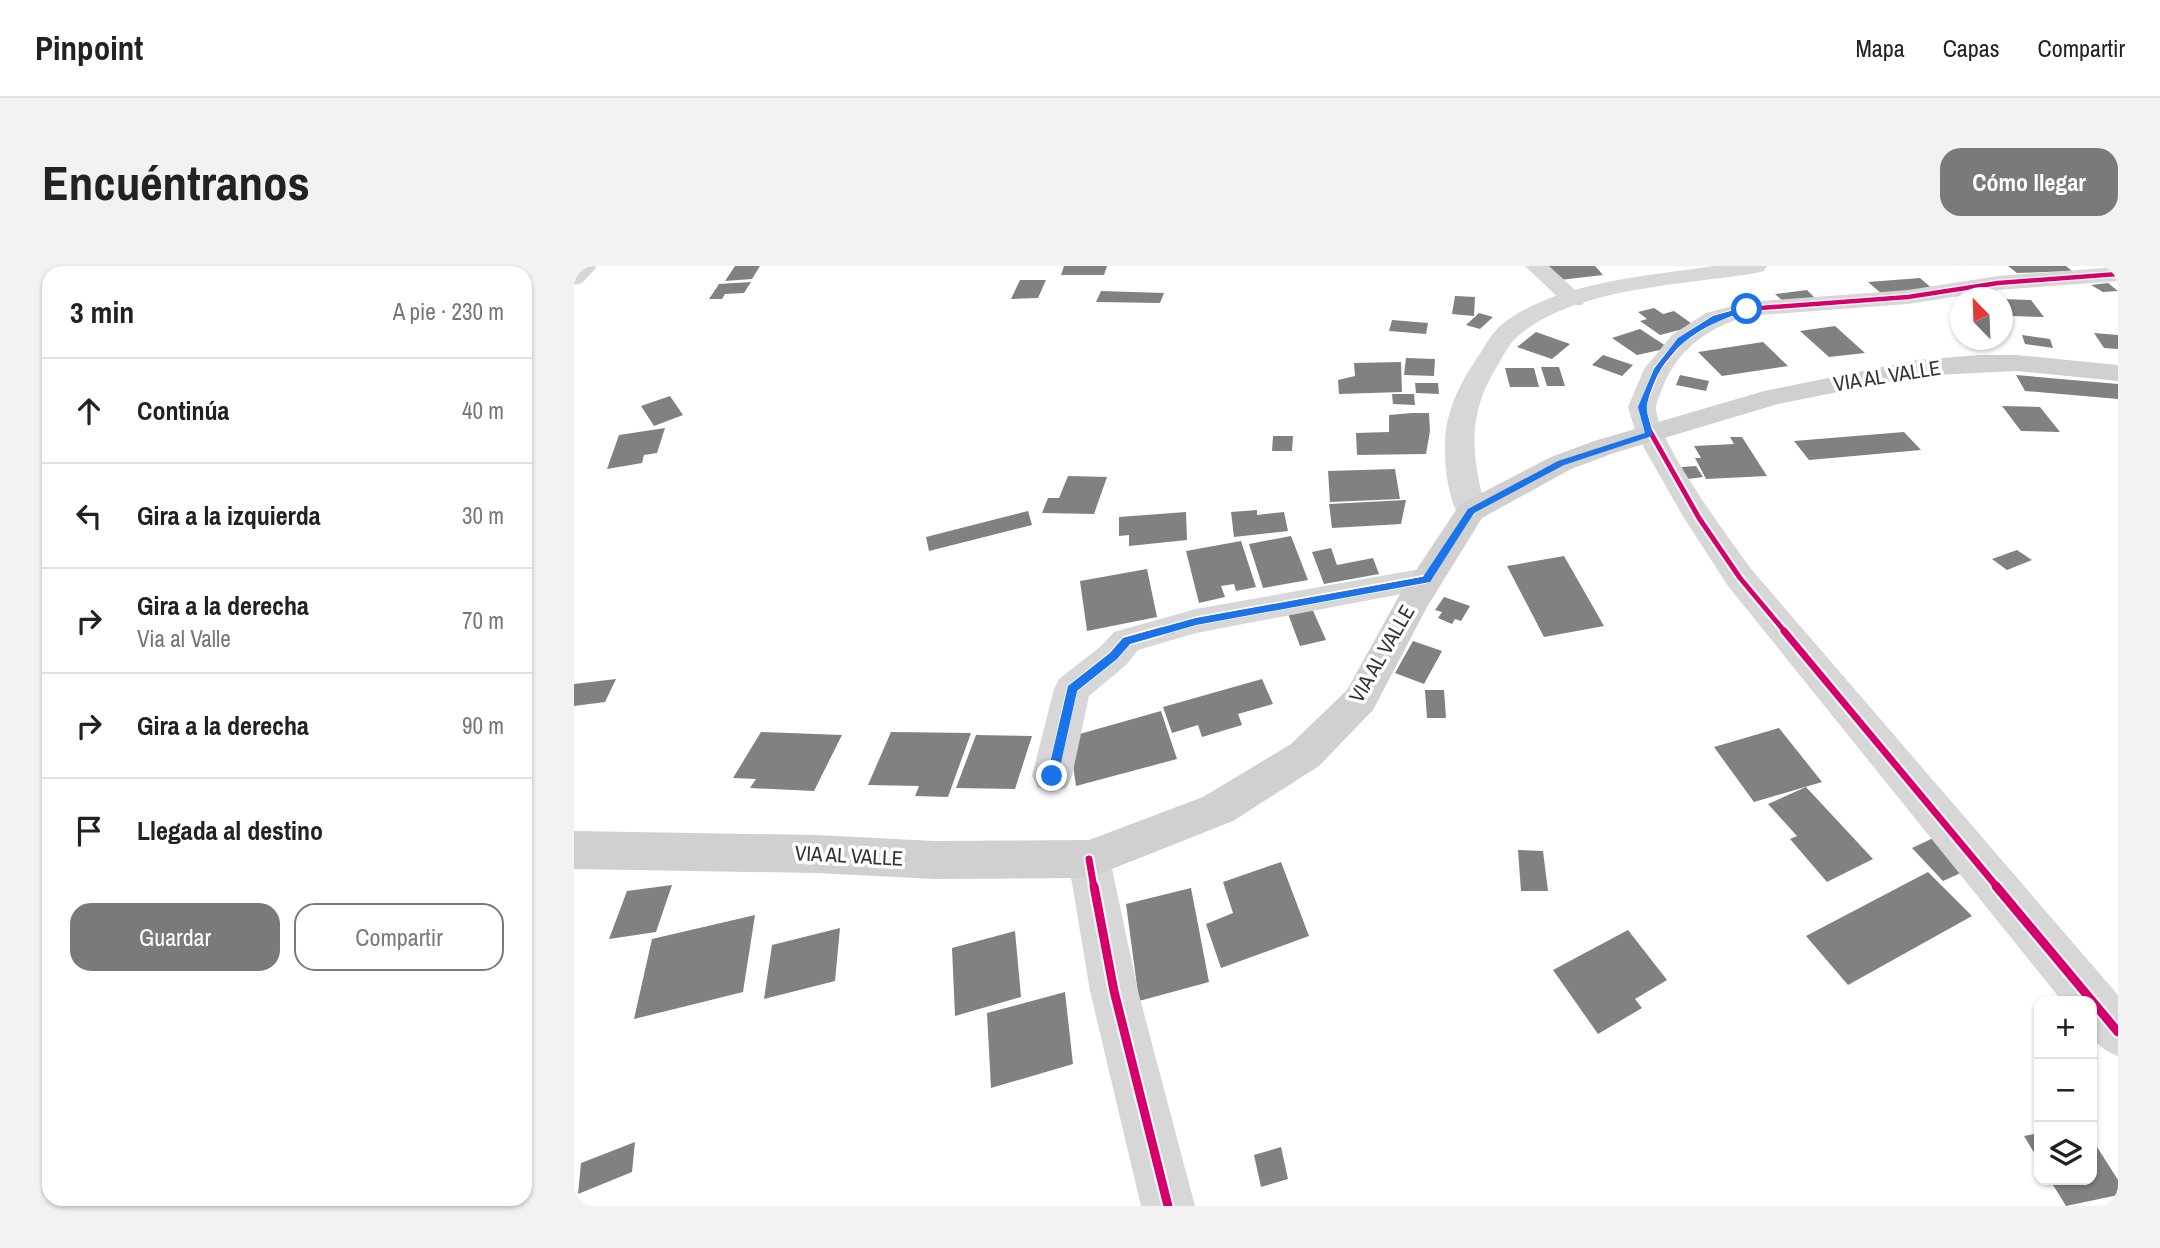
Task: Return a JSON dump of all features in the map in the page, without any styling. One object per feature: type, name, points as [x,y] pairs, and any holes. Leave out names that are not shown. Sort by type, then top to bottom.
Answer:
[{"type":"main road","name":"VIA AL VALLE","points":[[574,850],[817,854],[934,860],[1089,859],[1218,810],[1305,755],[1360,700],[1426,579],[1471,511],[1561,463],[1773,397],[1917,368],[2016,363],[2118,373]]},
{"type":"street","points":[[574,278],[584,266]]},
{"type":"street","points":[[1536,266],[1574,300]]},
{"type":"street","points":[[1471,511],[1462,479],[1457,437],[1476,379],[1507,333],[1533,316],[1615,288],[1756,266]]},
{"type":"street","points":[[2118,274],[1998,283],[1908,297],[1747,309],[1715,318],[1681,340],[1657,369],[1642,407],[1650,434],[1699,518],[1740,578],[2118,1032]]},
{"type":"street","points":[[1052,776],[1072,689],[1113,656],[1126,641],[1196,621],[1426,579]]},
{"type":"street","points":[[1089,859],[1114,991],[1168,1206]]},
{"type":"building","points":[[735,266],[760,266],[752,279],[725,281]]},
{"type":"building","points":[[1064,266],[1107,266],[1104,275],[1061,275]]},
{"type":"building","points":[[1548,266],[1595,266],[1603,275],[1560,280]]},
{"type":"building","points":[[2008,266],[2066,266],[2072,271],[2017,273]]},
{"type":"building","points":[[1920,278],[1934,290],[1882,294],[1868,282]]},
{"type":"building","points":[[1020,280],[1046,280],[1038,298],[1011,299]]},
{"type":"building","points":[[751,282],[744,293],[725,294],[722,299],[709,299],[719,284]]},
{"type":"building","points":[[2108,283],[2118,291],[2103,292],[2091,285]]},
{"type":"building","points":[[1807,290],[1815,298],[1783,301],[1775,294]]},
{"type":"building","points":[[1101,291],[1164,293],[1160,303],[1096,302]]},
{"type":"building","points":[[1455,296],[1475,297],[1474,316],[1452,314]]},
{"type":"building","points":[[2013,299],[2031,300],[2044,317],[2013,316]]},
{"type":"building","points":[[1654,308],[1663,314],[1674,311],[1695,326],[1660,335],[1640,321],[1647,319],[1638,312]]},
{"type":"building","points":[[1479,313],[1493,317],[1480,329],[1466,325]]},
{"type":"building","points":[[1392,320],[1428,323],[1426,334],[1389,331]]},
{"type":"building","points":[[1835,326],[1865,353],[1829,357],[1800,331]]},
{"type":"building","points":[[1640,329],[1669,348],[1637,355],[1612,338]]},
{"type":"building","points":[[1536,332],[1570,344],[1552,359],[1517,347]]},
{"type":"building","points":[[2094,333],[2118,335],[2118,349],[2104,348]]},
{"type":"building","points":[[2022,335],[2050,339],[2053,348],[2025,344]]},
{"type":"building","points":[[1763,342],[1788,366],[1722,376],[1698,352]]},
{"type":"building","points":[[1603,355],[1633,365],[1622,376],[1592,365]]},
{"type":"building","points":[[1406,358],[1435,359],[1434,376],[1404,375]]},
{"type":"building","points":[[1401,362],[1402,392],[1339,394],[1338,380],[1355,376],[1354,363]]},
{"type":"building","points":[[1541,367],[1559,367],[1565,386],[1547,386]]},
{"type":"building","points":[[1505,368],[1534,368],[1539,387],[1510,387]]},
{"type":"building","points":[[1680,375],[1709,381],[1706,391],[1676,385]]},
{"type":"building","points":[[2016,375],[2118,384],[2118,399],[2025,391]]},
{"type":"building","points":[[1415,383],[1438,383],[1439,394],[1416,393]]},
{"type":"building","points":[[1392,394],[1414,394],[1415,405],[1393,404]]},
{"type":"building","points":[[670,396],[683,415],[654,426],[641,406]]},
{"type":"building","points":[[2002,406],[2040,407],[2060,432],[2021,431]]},
{"type":"building","points":[[1429,413],[1430,431],[1426,454],[1357,455],[1356,433],[1389,432],[1389,415]]},
{"type":"building","points":[[665,428],[657,453],[644,455],[642,463],[607,469],[619,435]]},
{"type":"building","points":[[1904,432],[1921,450],[1809,460],[1794,441]]},
{"type":"building","points":[[1273,436],[1293,436],[1292,451],[1272,451]]},
{"type":"building","points":[[1730,437],[1742,437],[1767,476],[1706,479],[1695,458],[1701,458],[1694,446],[1734,444]]},
{"type":"building","points":[[1696,466],[1703,477],[1688,479],[1681,467]]},
{"type":"building","points":[[1395,469],[1400,499],[1330,502],[1328,471]]},
{"type":"building","points":[[1068,476],[1107,477],[1094,514],[1042,513],[1048,498],[1059,498]]},
{"type":"building","points":[[1406,500],[1401,524],[1332,528],[1329,504]]},
{"type":"building","points":[[1257,510],[1257,515],[1284,512],[1288,531],[1234,537],[1231,512]]},
{"type":"building","points":[[1028,511],[1032,525],[929,551],[926,537]]},
{"type":"building","points":[[1186,512],[1187,540],[1129,546],[1129,535],[1119,536],[1119,517]]},
{"type":"building","points":[[1291,536],[1308,580],[1263,588],[1249,544]]},
{"type":"building","points":[[1241,541],[1256,587],[1236,591],[1234,584],[1221,586],[1225,597],[1199,603],[1186,551]]},
{"type":"building","points":[[1331,548],[1337,565],[1373,558],[1379,574],[1324,584],[1312,552]]},
{"type":"building","points":[[2017,550],[2032,560],[2007,570],[1992,559]]},
{"type":"building","points":[[1564,556],[1604,626],[1544,637],[1507,566]]},
{"type":"building","points":[[1147,569],[1157,617],[1087,631],[1080,581]]},
{"type":"building","points":[[1444,597],[1470,606],[1461,621],[1455,619],[1452,624],[1438,618],[1442,612],[1435,610]]},
{"type":"building","points":[[1311,606],[1326,640],[1300,646],[1287,611]]},
{"type":"building","points":[[1413,641],[1442,651],[1424,684],[1395,673]]},
{"type":"building","points":[[616,679],[605,702],[574,706],[574,684]]},
{"type":"building","points":[[1262,679],[1273,704],[1238,714],[1242,725],[1202,737],[1198,725],[1172,733],[1163,707]]},
{"type":"building","points":[[1425,690],[1444,690],[1446,718],[1427,718]]},
{"type":"building","points":[[1161,711],[1177,759],[1076,786],[1069,737]]},
{"type":"building","points":[[1779,728],[1822,782],[1754,802],[1714,747]]},
{"type":"building","points":[[761,732],[842,735],[814,791],[750,788],[756,779],[733,778]]},
{"type":"building","points":[[891,732],[971,733],[948,797],[915,796],[919,786],[868,785]]},
{"type":"building","points":[[976,735],[1032,736],[1015,789],[956,788]]},
{"type":"building","points":[[1806,787],[1873,859],[1827,882],[1790,839],[1797,836],[1768,804]]},
{"type":"building","points":[[1944,833],[1976,866],[1943,881],[1912,848]]},
{"type":"building","points":[[1518,850],[1543,851],[1548,891],[1521,891]]},
{"type":"building","points":[[1281,862],[1309,936],[1221,968],[1206,924],[1233,913],[1223,882]]},
{"type":"building","points":[[1928,872],[1972,916],[1848,985],[1806,936]]},
{"type":"building","points":[[672,885],[656,932],[609,939],[627,891]]},
{"type":"building","points":[[1191,888],[1209,982],[1139,1001],[1126,904]]},
{"type":"building","points":[[755,915],[743,992],[634,1019],[652,939]]},
{"type":"building","points":[[840,928],[835,981],[764,999],[772,945]]},
{"type":"building","points":[[1628,930],[1667,980],[1635,999],[1642,1008],[1598,1034],[1553,970]]},
{"type":"building","points":[[1015,931],[1021,997],[955,1016],[952,948]]},
{"type":"building","points":[[1065,992],[1073,1064],[991,1088],[987,1013]]},
{"type":"building","points":[[2034,1134],[2034,1153],[2024,1136]]},
{"type":"building","points":[[635,1142],[632,1172],[578,1194],[581,1163]]},
{"type":"building","points":[[1281,1147],[1288,1179],[1261,1187],[1254,1155]]},
{"type":"building","points":[[2097,1147],[2118,1180],[2118,1195],[2066,1206],[2053,1185],[2097,1185]]},
{"type":"cycle path","points":[[2118,274],[1998,283],[1908,297],[1747,309],[1715,318],[1681,340],[1657,369],[1642,407],[1650,434],[1699,518],[1740,578],[2118,1032]]},
{"type":"cycle path","points":[[1052,776],[1072,689],[1113,656],[1126,641],[1196,621],[1426,579]]},
{"type":"cycle path","points":[[1089,859],[1114,991],[1168,1206]]},
{"type":"route","points":[[1052,776],[1072,689],[1113,656],[1126,641],[1196,621],[1426,579],[1471,511],[1561,463],[1650,434],[1642,407],[1657,369],[1681,340],[1715,318],[1747,309]]}]
